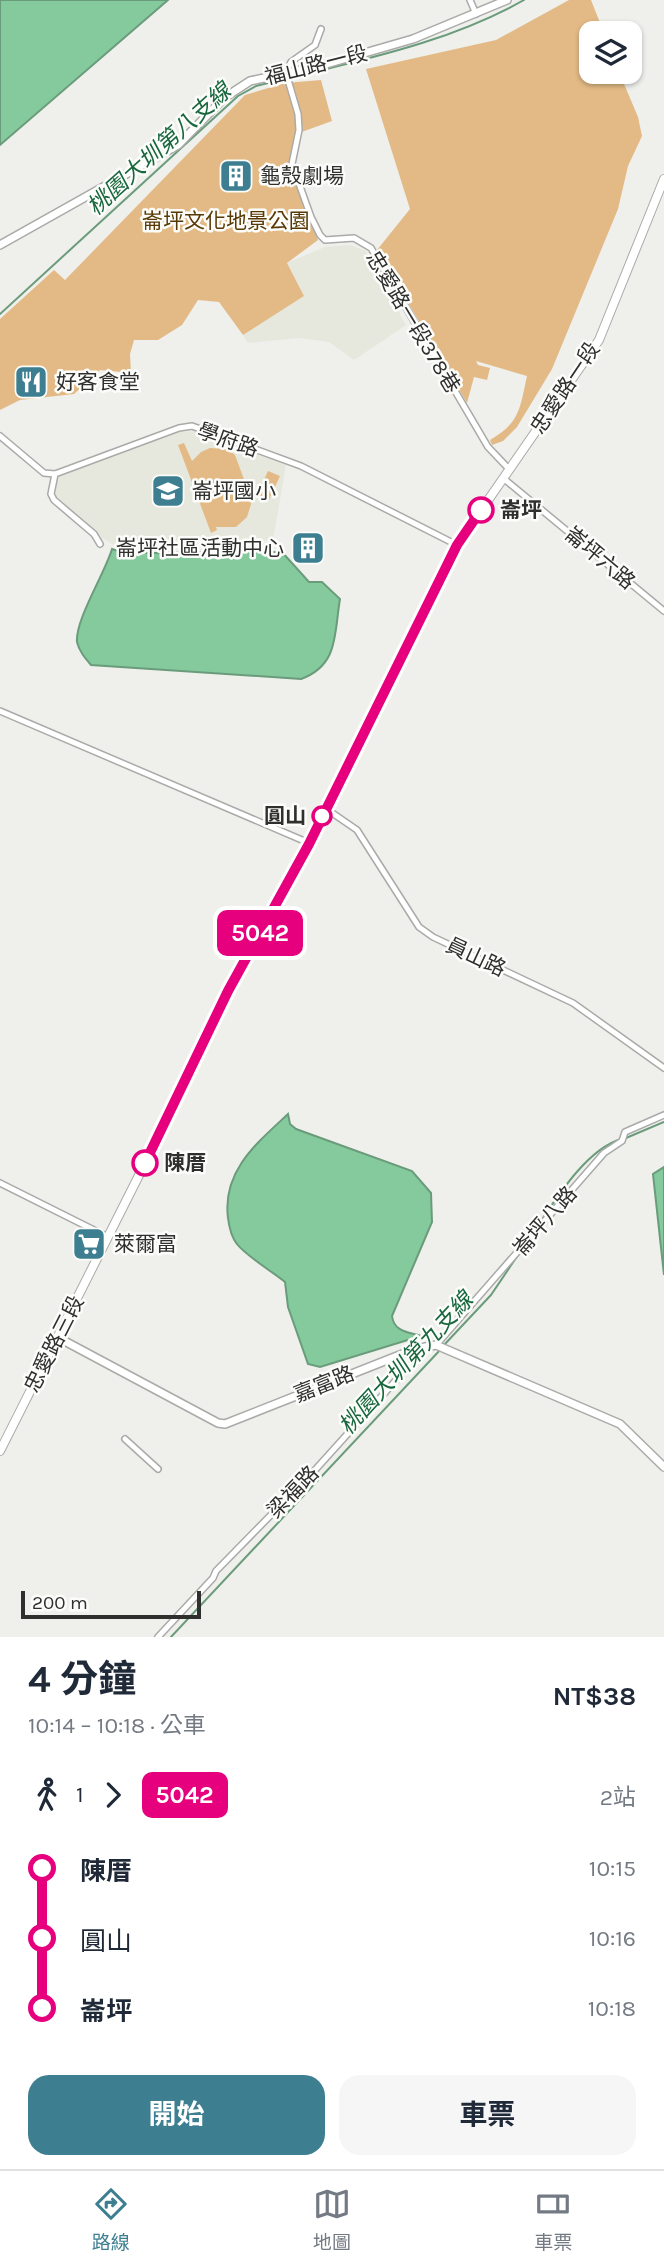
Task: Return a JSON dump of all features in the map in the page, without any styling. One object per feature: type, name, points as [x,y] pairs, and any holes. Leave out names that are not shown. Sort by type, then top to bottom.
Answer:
[{"type":"main road","name":"忠愛路一段","points":[[309,844],[457,545],[599,340],[664,179]]},
{"type":"main road","name":"忠愛路三段","points":[[0,1451],[182,1090],[228,991],[309,844]]},
{"type":"street","points":[[470,0],[476,14]]},
{"type":"street","name":"福山路一段","points":[[0,245],[178,145],[225,98],[250,81],[288,77],[413,39],[507,0]]},
{"type":"street","points":[[288,77],[291,62],[315,45],[321,29]]},
{"type":"street","name":"忠愛路一段378巷","points":[[288,77],[298,114],[299,130],[292,164],[320,235],[325,240],[354,238],[371,248],[488,447],[509,469]]},
{"type":"street","name":"學府路","points":[[55,474],[179,428],[192,426],[301,466],[457,545]]},
{"type":"street","points":[[0,436],[44,472],[55,474],[51,494],[54,500],[94,534],[100,544]]},
{"type":"street","name":"崙坪六路","points":[[503,478],[664,611]]},
{"type":"street","points":[[0,711],[309,844]]},
{"type":"street","name":"員山路","points":[[325,808],[357,830],[418,927],[433,937],[573,1003],[664,1068]]},
{"type":"street","name":"崙坪八路","points":[[436,1345],[604,1153],[622,1141],[625,1132],[664,1115]]},
{"type":"street","points":[[0,1183],[108,1237]]},
{"type":"street","name":"嘉富路","points":[[57,1337],[225,1424],[327,1383],[436,1345],[620,1424],[664,1467]]},
{"type":"street","name":"梁福路","points":[[158,1637],[213,1578],[216,1571],[315,1470],[427,1346]]},
{"type":"street","points":[[125,1439],[158,1469]]},
{"type":"shaded area","points":[[0,0],[168,0],[0,145]]},
{"type":"shaded area","points":[[350,245],[366,251],[406,325],[354,360],[329,342],[299,338],[248,343],[243,335],[304,296],[287,263],[325,247]]},
{"type":"shaded area","name":"崙坪國小","points":[[196,431],[286,465],[273,540],[114,545],[102,538],[56,496],[54,486],[60,474],[178,432]]},
{"type":"shaded area","points":[[112,549],[125,553],[282,552],[309,582],[322,582],[340,599],[335,636],[328,657],[322,666],[301,679],[91,665],[79,648],[78,633],[85,609]]},
{"type":"shaded area","points":[[288,1114],[290,1124],[296,1129],[412,1171],[431,1193],[432,1222],[392,1316],[399,1328],[421,1336],[320,1367],[308,1364],[288,1307],[285,1282],[241,1249],[234,1239],[228,1218],[230,1186],[236,1172],[254,1147]]},
{"type":"shaded area","points":[[664,1167],[664,1275],[653,1174]]},
{"type":"green space","points":[[569,0],[591,0],[599,21],[579,21],[579,84],[624,84],[638,117],[642,136],[628,166],[618,209],[552,369],[517,427],[503,441],[492,445],[490,440],[500,434],[517,414],[527,376],[476,361],[478,365],[490,368],[487,380],[474,377],[467,403],[377,250],[410,209],[366,69],[496,40]]},
{"type":"green space","name":"崙坪文化地景公園","points":[[321,80],[332,121],[296,134],[289,163],[318,240],[287,263],[304,296],[243,335],[219,302],[198,300],[182,325],[158,340],[134,340],[130,354],[131,373],[100,370],[74,394],[20,400],[0,410],[0,319],[54,270],[65,280],[245,95],[285,83]]},
{"type":"green space","points":[[184,443],[192,461],[210,448],[227,449],[235,455],[252,501],[247,517],[236,527],[216,527],[217,530],[211,533],[178,445]]},
{"type":"green space","points":[[268,471],[280,476],[269,500],[257,495]]},
{"type":"waterway","name":"桃園大圳第八支線","points":[[290,78],[439,37],[468,27],[524,0]]},
{"type":"waterway","name":"桃園大圳第八支線","points":[[0,314],[238,96],[256,86],[284,79]]},
{"type":"waterway","name":"桃園大圳第九支線","points":[[626,1138],[664,1122]]},
{"type":"waterway","name":"桃園大圳第九支線","points":[[541,1221],[586,1162],[609,1144],[621,1139]]},
{"type":"waterway","name":"桃園大圳第九支線","points":[[444,1345],[491,1295],[518,1255]]},
{"type":"waterway","name":"桃園大圳第九支線","points":[[171,1637],[441,1349]]},
{"type":"bus line","name":"5042","points":[[145,1163],[228,991],[309,844],[457,545],[481,510]]},
{"type":"place","name":"龜殼劇場","points":[[236,176]]},
{"type":"place","name":"好客食堂","points":[[31,382]]},
{"type":"place","name":"崙坪國小","points":[[168,491]]},
{"type":"place","name":"崙坪","points":[[481,510]]},
{"type":"place","name":"崙坪社區活動中心","points":[[308,548]]},
{"type":"place","name":"圓山","points":[[322,816]]},
{"type":"place","name":"陳厝","points":[[145,1163]]},
{"type":"place","name":"萊爾富","points":[[89,1244]]}]
